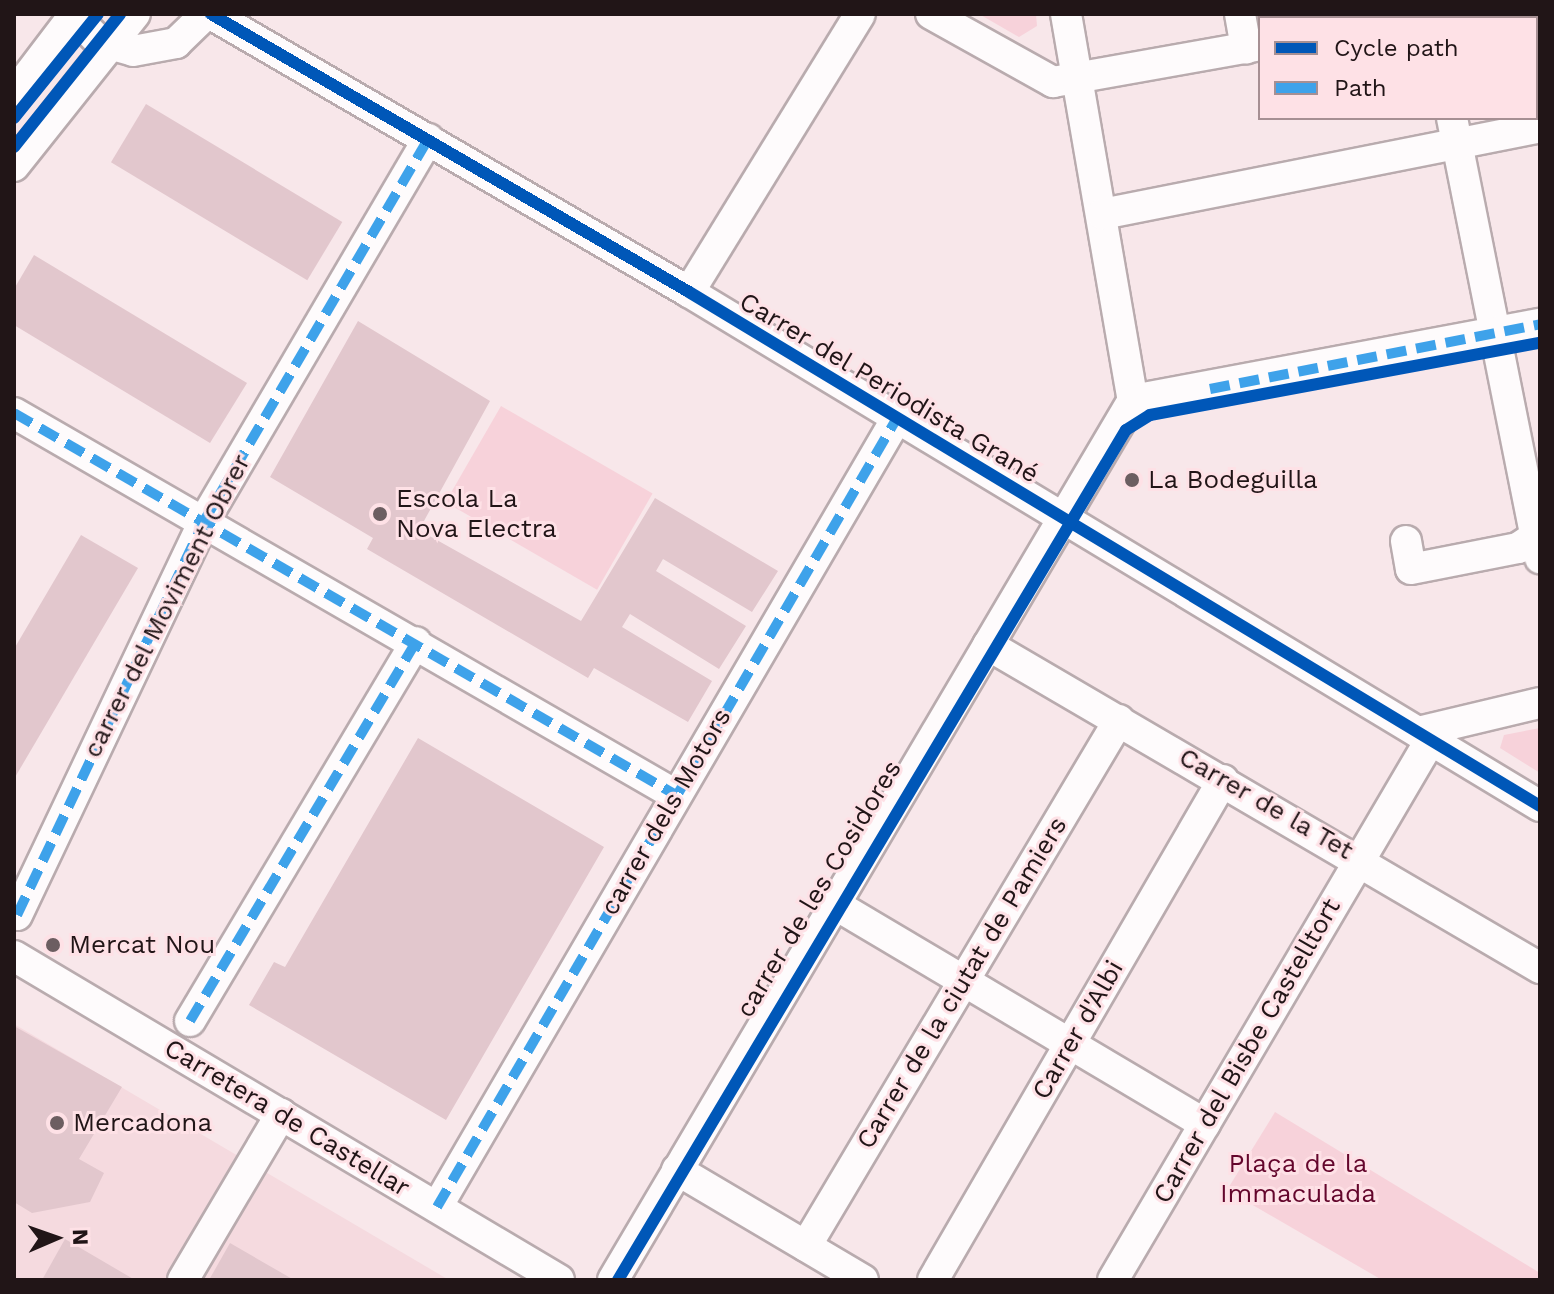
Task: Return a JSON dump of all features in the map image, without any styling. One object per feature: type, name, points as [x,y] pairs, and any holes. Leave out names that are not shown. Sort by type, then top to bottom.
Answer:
[{"type":"street","points":[[14,166],[135,14]]},
{"type":"street","points":[[14,94],[73,15],[112,46],[155,50],[185,36],[209,14]]},
{"type":"street","name":"Carrer del Periodista Grané","points":[[209,14],[689,292],[1540,806]]},
{"type":"street","points":[[689,292],[860,14]]},
{"type":"street","points":[[931,14],[1053,82],[1077,82],[1253,47],[1240,14]]},
{"type":"street","points":[[1066,14],[1133,400],[1540,324]]},
{"type":"street","points":[[1102,214],[1454,131],[1540,127]]},
{"type":"street","points":[[1406,541],[1411,569],[1538,542],[1454,131]]},
{"type":"street","name":"carrer del Moviment Obrer","points":[[17,915],[204,521],[428,139]]},
{"type":"street","name":"carrer de les Cosidores","points":[[613,1280],[1133,400]]},
{"type":"street","points":[[14,413],[416,642],[676,795]]},
{"type":"street","name":"carrer dels Motors","points":[[437,1207],[897,418]]},
{"type":"street","points":[[190,1021],[416,642]]},
{"type":"street","name":"Carrer de la Tet","points":[[988,645],[1360,859],[1540,968]]},
{"type":"street","points":[[1424,736],[1540,703]]},
{"type":"street","name":"Carrer de la ciutat de Pamiers","points":[[806,1246],[1119,720]]},
{"type":"street","name":"Carrer del Bisbe Castelltort","points":[[1113,1280],[1360,859],[1424,736]]},
{"type":"street","name":"Carrer d'Albi","points":[[933,1280],[1223,780]]},
{"type":"street","points":[[836,905],[1205,1124]]},
{"type":"street","name":"Carretera de Castellar","points":[[14,956],[559,1280]]},
{"type":"street","points":[[183,1280],[281,1114]]},
{"type":"street","points":[[677,1170],[863,1280]]},
{"type":"shaded area","points":[[14,1024],[449,1280],[14,1280]]},
{"type":"green space","points":[[979,14],[1036,14],[1037,26],[1019,37]]},
{"type":"green space","points":[[501,406],[653,494],[597,590],[446,502]]},
{"type":"green space","points":[[1540,728],[1540,773],[1500,748],[1504,735]]},
{"type":"green space","name":"Plaça de la Immaculada","points":[[1275,1112],[1540,1273],[1538,1280],[1382,1280],[1227,1190]]},
{"type":"building","points":[[146,104],[342,222],[307,280],[111,162]]},
{"type":"building","points":[[34,255],[247,383],[210,443],[14,325],[14,289]]},
{"type":"building","name":"Escola La Nova Electra","points":[[358,321],[490,401],[419,530],[581,621],[655,498],[778,571],[752,612],[663,559],[656,571],[746,626],[719,669],[630,614],[622,627],[712,681],[688,722],[594,668],[588,678],[367,549],[373,538],[270,477]]},
{"type":"building","points":[[81,535],[138,568],[14,779],[14,649]]},
{"type":"building","points":[[418,738],[604,847],[446,1120],[249,1005],[274,962],[285,967]]},
{"type":"building","name":"Mercadona","points":[[14,1026],[122,1087],[79,1159],[104,1173],[90,1202],[32,1213],[14,1202]]},
{"type":"building","points":[[65,1239],[135,1280],[42,1280]]},
{"type":"building","points":[[230,1243],[294,1280],[209,1280]]},
{"type":"marked path","points":[[17,915],[204,521],[428,139]]},
{"type":"marked path","points":[[1210,389],[1540,324]]},
{"type":"marked path","points":[[14,413],[676,795]]},
{"type":"marked path","points":[[437,1207],[897,418]]},
{"type":"marked path","points":[[190,1021],[416,642]]},
{"type":"cycle path","points":[[14,118],[98,14]]},
{"type":"cycle path","points":[[14,147],[120,14]]},
{"type":"cycle path","points":[[211,14],[689,292],[1540,806]]},
{"type":"cycle path","points":[[618,1280],[1126,430],[1150,415],[1540,343]]},
{"type":"place","name":"La Bodeguilla","points":[[1132,480]]},
{"type":"place","name":"Escola La Nova Electra","points":[[380,514]]},
{"type":"place","name":"Mercat Nou","points":[[53,945]]},
{"type":"place","name":"Mercadona","points":[[57,1123]]}]
